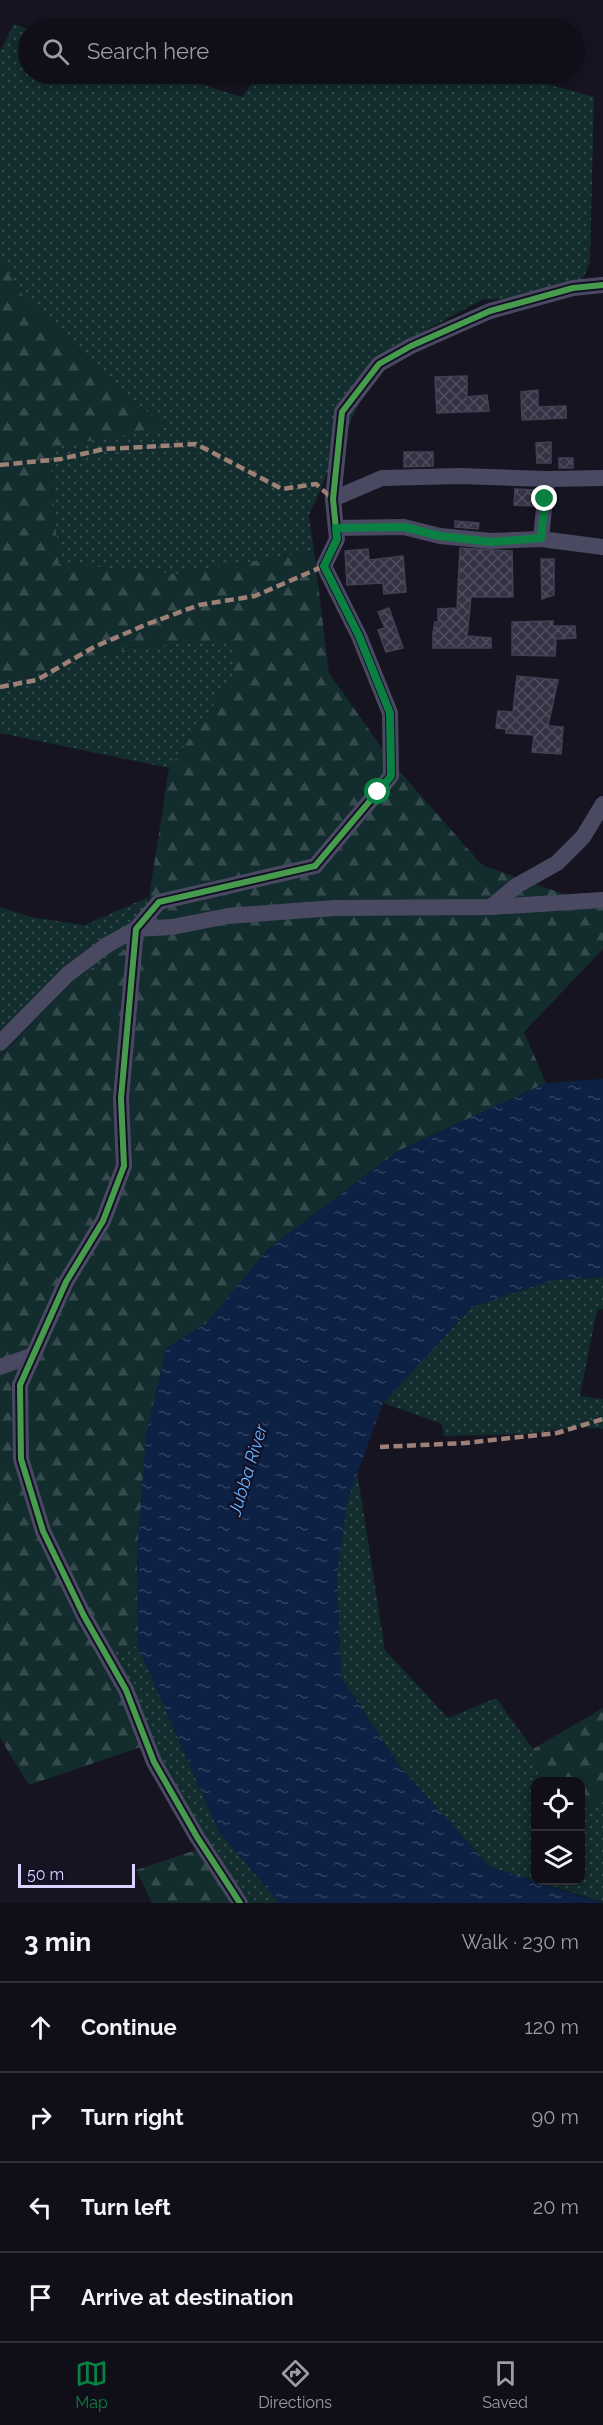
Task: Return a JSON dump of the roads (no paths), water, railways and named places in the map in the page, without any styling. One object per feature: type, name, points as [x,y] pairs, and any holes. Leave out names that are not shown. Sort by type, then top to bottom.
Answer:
[{"type":"street","points":[[0,1042],[68,975],[108,945],[136,929],[159,902],[315,866],[391,776],[390,713],[359,636],[324,566],[337,539],[333,499],[342,412],[379,364],[411,346],[490,311],[573,288],[603,285]]},
{"type":"street","points":[[333,499],[382,478],[460,476],[603,478]]},
{"type":"street","points":[[541,538],[547,479]]},
{"type":"street","points":[[336,528],[404,527],[440,536],[491,542],[541,538],[603,547]]},
{"type":"street","points":[[491,907],[516,886],[557,863],[583,837],[603,804]]},
{"type":"street","points":[[136,929],[172,927],[228,916],[334,908],[491,907],[603,900]]},
{"type":"street","points":[[136,929],[121,1098],[124,1166],[104,1221],[66,1282],[20,1385],[21,1460],[43,1531],[84,1616],[126,1690],[154,1762],[197,1837],[240,1903]]},
{"type":"street","points":[[0,1367],[31,1356]]},
{"type":"water","name":"Jubba River","points":[[603,1079],[603,1277],[552,1280],[472,1307],[383,1403],[347,1502],[337,1573],[341,1677],[401,1768],[490,1867],[531,1880],[531,1885],[546,1885],[603,1903],[279,1903],[218,1830],[138,1646],[137,1551],[146,1434],[166,1349],[207,1323],[268,1249],[398,1151],[546,1083]]}]
